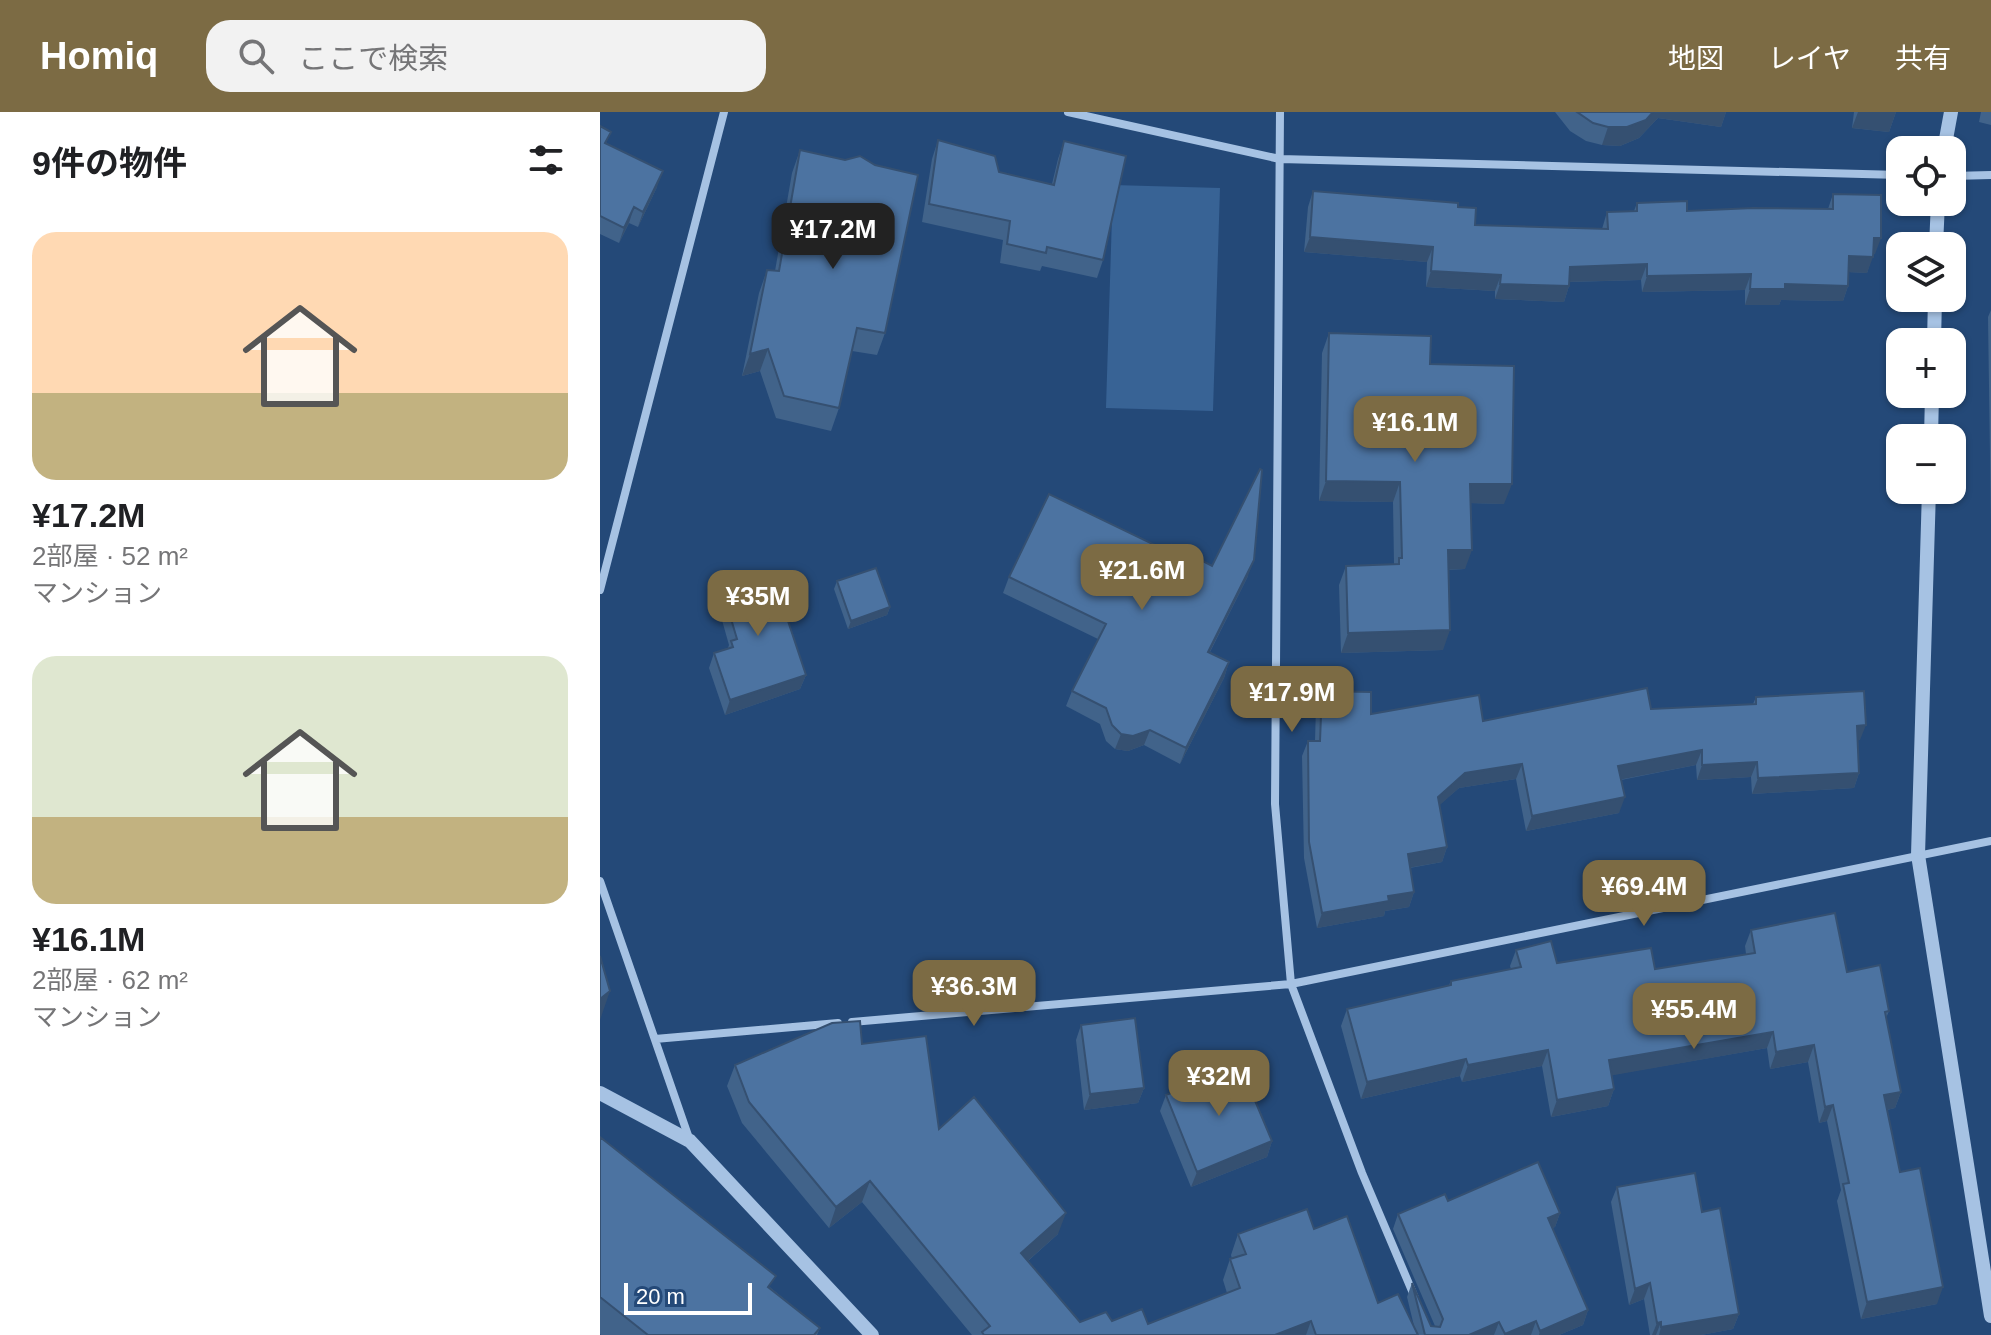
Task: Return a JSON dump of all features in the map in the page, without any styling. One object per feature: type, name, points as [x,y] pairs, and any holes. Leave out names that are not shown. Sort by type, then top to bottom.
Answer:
[{"type":"street","points":[[600,590],[724,112]]},
{"type":"street","points":[[1068,112],[1280,159],[1886,175]]},
{"type":"street","points":[[1280,112],[1275,804],[1291,984],[1362,1173],[1420,1308]]},
{"type":"street","points":[[1947,136],[1951,112]]},
{"type":"street","points":[[1966,176],[1991,175]]},
{"type":"street","points":[[1929,504],[1918,855],[1991,1316]]},
{"type":"street","points":[[655,1039],[1291,984],[1991,841]]},
{"type":"street","points":[[600,881],[690,1141]]},
{"type":"street","points":[[600,1093],[690,1141],[872,1335]]},
{"type":"shaded area","points":[[1113,185],[1220,188],[1213,411],[1106,408]]},
{"type":"building","points":[[1577,112],[1653,112],[1646,120],[1627,127],[1608,127],[1593,123]]},
{"type":"building","points":[[600,126],[611,132],[605,143],[663,171],[643,212],[634,207],[624,228],[600,216]]},
{"type":"building","points":[[938,140],[995,156],[999,172],[1054,185],[1064,141],[1126,156],[1103,260],[1047,247],[1046,253],[1007,244],[1010,221],[929,204]]},
{"type":"building","points":[[800,150],[845,160],[860,156],[875,165],[918,175],[885,333],[857,328],[839,408],[784,396],[768,349],[750,354],[767,270],[779,271]]},
{"type":"building","points":[[1313,191],[1458,203],[1458,207],[1476,208],[1475,225],[1608,229],[1607,212],[1637,211],[1637,203],[1687,201],[1687,211],[1833,209],[1833,194],[1881,195],[1881,238],[1874,238],[1873,257],[1849,256],[1848,286],[1785,284],[1785,289],[1750,289],[1751,274],[1647,276],[1647,264],[1570,267],[1569,286],[1500,284],[1501,275],[1431,271],[1433,247],[1310,237]]},
{"type":"building","points":[[1329,333],[1431,336],[1430,364],[1514,366],[1512,484],[1470,484],[1472,550],[1448,550],[1450,630],[1348,633],[1346,566],[1399,564],[1399,558],[1402,558],[1400,482],[1326,481]]},
{"type":"building","points":[[1260,469],[1254,560],[1208,652],[1229,662],[1186,748],[1150,730],[1133,736],[1121,734],[1112,725],[1106,708],[1072,691],[1106,624],[1009,577],[1049,494],[1169,552],[1172,545],[1212,566]]},
{"type":"building","points":[[876,568],[890,607],[851,621],[837,581]]},
{"type":"building","points":[[758,573],[772,573],[806,675],[730,700],[714,653],[733,647],[731,641],[737,639],[721,585]]},
{"type":"building","points":[[1647,688],[1651,709],[1756,704],[1756,697],[1864,691],[1866,725],[1857,726],[1859,773],[1758,778],[1757,762],[1702,765],[1702,750],[1618,766],[1625,797],[1532,816],[1522,764],[1465,773],[1438,797],[1447,847],[1408,854],[1414,892],[1388,896],[1389,901],[1322,913],[1309,842],[1308,741],[1320,741],[1322,691],[1371,692],[1371,714],[1479,695],[1483,721]]},
{"type":"building","points":[[1835,913],[1847,972],[1880,965],[1889,1011],[1885,1012],[1901,1092],[1884,1095],[1900,1172],[1920,1168],[1943,1287],[1867,1302],[1843,1184],[1849,1183],[1833,1105],[1825,1107],[1814,1045],[1776,1052],[1773,1032],[1609,1060],[1614,1089],[1557,1100],[1548,1050],[1468,1065],[1466,1059],[1367,1082],[1347,1009],[1451,985],[1451,981],[1521,967],[1516,950],[1551,941],[1557,963],[1651,948],[1655,969],[1755,953],[1751,930]]},
{"type":"building","points":[[600,956],[610,991],[600,999]]},
{"type":"building","points":[[1135,1018],[1144,1088],[1090,1094],[1081,1025]]},
{"type":"building","points":[[860,1021],[862,1044],[926,1036],[939,1129],[974,1097],[1066,1213],[1021,1253],[1080,1322],[1106,1312],[1112,1321],[1142,1309],[1148,1324],[1240,1288],[1230,1259],[1246,1254],[1238,1234],[1307,1209],[1314,1229],[1347,1216],[1378,1303],[1398,1294],[1418,1335],[1316,1335],[1311,1321],[1275,1335],[984,1335],[982,1332],[990,1326],[870,1181],[836,1207],[749,1102],[735,1065],[832,1023]]},
{"type":"building","points":[[1240,1065],[1272,1141],[1197,1172],[1166,1095]]},
{"type":"building","points":[[600,1137],[776,1276],[768,1287],[820,1328],[814,1335],[648,1335],[600,1297]]},
{"type":"building","points":[[1538,1162],[1560,1213],[1548,1218],[1588,1310],[1540,1331],[1536,1321],[1505,1334],[1499,1322],[1469,1335],[1425,1335],[1412,1283],[1431,1326],[1440,1327],[1443,1319],[1398,1214],[1445,1194],[1448,1201]]},
{"type":"building","points":[[1695,1173],[1702,1212],[1720,1208],[1739,1314],[1661,1327],[1661,1322],[1657,1323],[1650,1283],[1635,1289],[1617,1187]]}]
